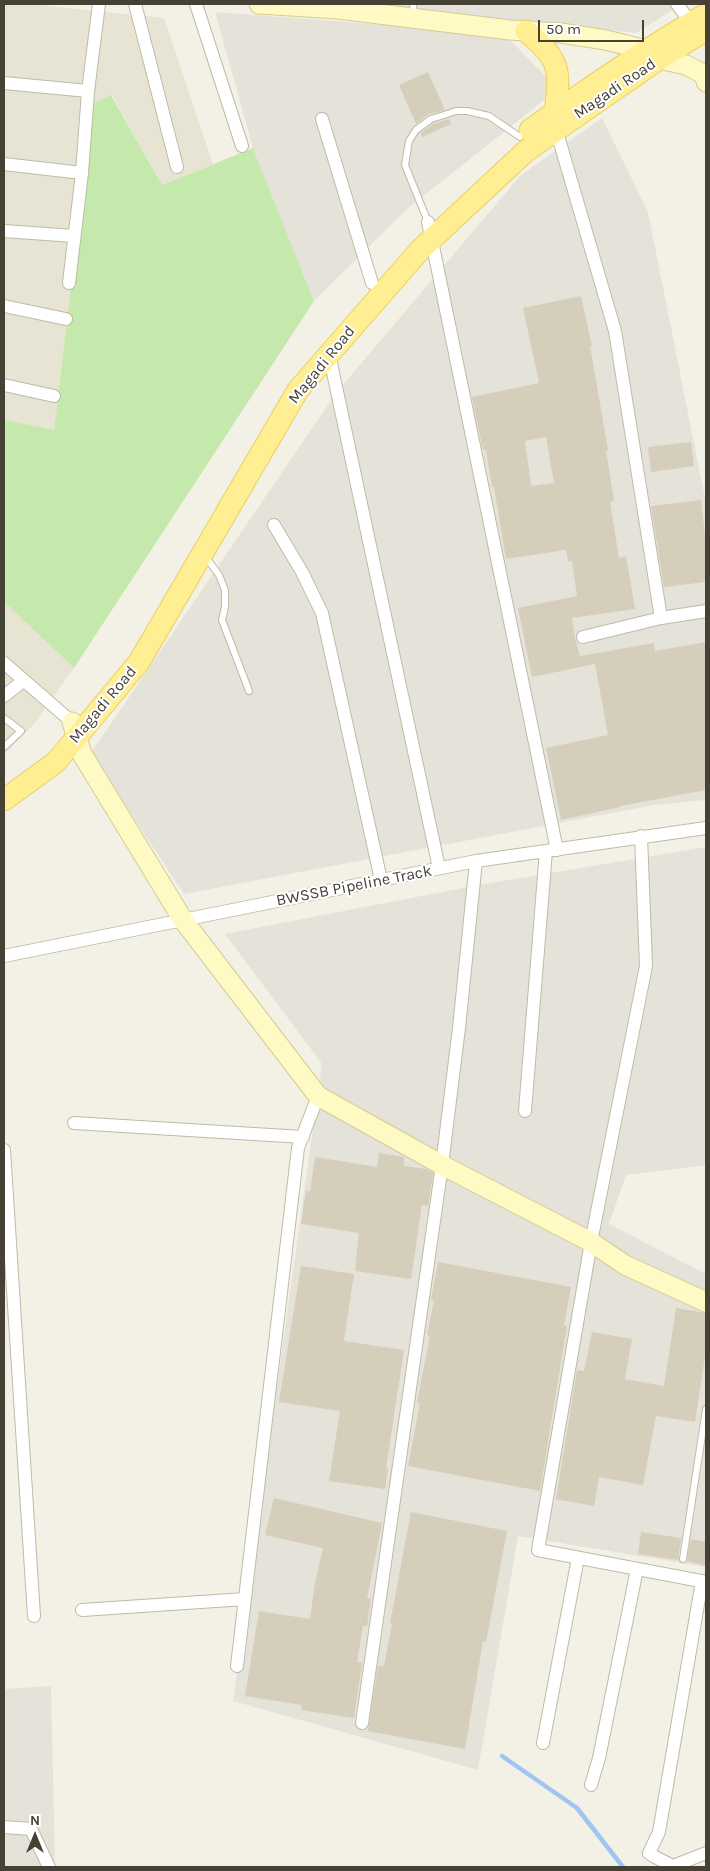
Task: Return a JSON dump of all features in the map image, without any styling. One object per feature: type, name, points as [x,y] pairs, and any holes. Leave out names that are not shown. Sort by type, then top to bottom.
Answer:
[{"type":"main road","name":"Magadi Road","points":[[4,782],[74,729],[139,662],[298,390],[430,230],[520,137],[555,121],[701,22]]},
{"type":"main road","points":[[526,31],[549,52],[557,67],[559,86],[555,121]]},
{"type":"main road","name":"Magadi Road","points":[[4,800],[56,762],[74,729],[130,651],[290,378],[412,237],[430,230],[526,151],[555,121]]},
{"type":"street","points":[[69,283],[82,173],[88,91],[99,4]]},
{"type":"street","points":[[135,4],[177,167]]},
{"type":"street","points":[[196,4],[242,146]]},
{"type":"street","points":[[259,4],[414,11],[526,31],[561,33],[606,40],[696,69],[705,75],[706,82]]},
{"type":"street","points":[[677,4],[701,22]]},
{"type":"street","points":[[4,83],[88,91]]},
{"type":"street","points":[[322,119],[372,283]]},
{"type":"street","points":[[555,121],[615,331],[660,618]]},
{"type":"street","points":[[4,164],[82,173]]},
{"type":"street","points":[[430,230],[551,851],[525,1111]]},
{"type":"street","points":[[4,231],[74,236]]},
{"type":"street","points":[[4,306],[66,319]]},
{"type":"street","points":[[329,354],[440,868]]},
{"type":"street","points":[[4,385],[54,396]]},
{"type":"street","points":[[274,525],[302,572],[322,613],[381,880]]},
{"type":"street","points":[[582,637],[660,618],[706,611]]},
{"type":"street","points":[[4,663],[74,729],[82,754],[183,920],[318,1096],[442,1165],[591,1242],[625,1265],[706,1302]]},
{"type":"street","points":[[4,696],[23,682]]},
{"type":"street","name":"BWSSB Pipeline Track","points":[[4,956],[476,861],[706,828]]},
{"type":"street","points":[[641,836],[646,966],[591,1242],[538,1550],[704,1582],[659,1832],[649,1852],[673,1866],[706,1853]]},
{"type":"street","points":[[362,1723],[442,1165],[459,1028],[476,861]]},
{"type":"street","points":[[237,1666],[298,1148],[318,1096]]},
{"type":"street","points":[[74,1123],[303,1137]]},
{"type":"street","points":[[4,1150],[34,1616]]},
{"type":"street","points":[[543,1744],[578,1558]]},
{"type":"street","points":[[591,1785],[599,1758],[637,1569]]},
{"type":"street","points":[[82,1610],[245,1600]]},
{"type":"street","points":[[4,1827],[31,1829],[49,1867]]},
{"type":"lane","points":[[430,230],[405,165],[409,141],[416,130],[431,119],[444,114],[467,111],[488,116],[520,137]]},
{"type":"lane","points":[[203,553],[219,575],[225,590],[225,607],[222,620],[249,691]]},
{"type":"lane","points":[[4,718],[21,731],[4,747]]},
{"type":"lane","points":[[683,1559],[706,1409]]},
{"type":"shaded area","points":[[4,4],[29,4],[164,18],[213,164],[162,185],[112,95],[93,104],[54,431],[4,420]]},
{"type":"shaded area","points":[[352,4],[682,4],[636,33]]},
{"type":"shaded area","points":[[215,12],[504,34],[558,89],[406,210],[314,301],[253,148]]},
{"type":"shaded area","points":[[602,118],[648,212],[706,503],[706,800],[654,805],[184,894],[91,753],[336,393],[520,176]]},
{"type":"shaded area","points":[[4,602],[74,668],[34,724],[4,755]]},
{"type":"shaded area","points":[[706,847],[706,1165],[626,1175],[609,1224],[706,1274],[706,1567],[518,1536],[478,1770],[233,1701],[322,1064],[225,934],[473,886]]},
{"type":"shaded area","points":[[51,1686],[55,1867],[4,1867],[4,1689]]},
{"type":"green space","points":[[111,95],[162,185],[253,148],[314,301],[74,668],[4,602],[4,420],[54,430],[93,104]]},
{"type":"building","points":[[428,72],[445,110],[429,114],[416,124],[399,85]]},
{"type":"building","points":[[449,119],[451,124],[422,137],[420,133],[433,124]]},
{"type":"building","points":[[581,296],[592,346],[590,346],[608,450],[606,451],[614,501],[610,502],[619,558],[626,556],[635,609],[572,618],[580,656],[654,643],[655,651],[706,642],[706,790],[620,806],[561,820],[546,748],[608,735],[595,664],[532,677],[518,608],[577,596],[572,561],[568,562],[566,550],[506,559],[494,487],[492,487],[486,450],[483,450],[472,397],[539,383],[523,308]],"holes":[[[546,437],[554,483],[531,486],[525,441]]]},
{"type":"building","points":[[691,442],[694,466],[651,472],[648,447]]},
{"type":"building","points":[[701,500],[706,544],[706,582],[664,587],[651,506]]},
{"type":"building","points":[[379,1153],[404,1157],[404,1166],[426,1169],[433,1173],[428,1206],[422,1205],[411,1279],[355,1271],[359,1233],[301,1224],[306,1191],[310,1192],[315,1157],[377,1167]]},
{"type":"building","points":[[438,1262],[571,1287],[564,1326],[567,1326],[540,1491],[408,1466],[420,1403],[417,1403],[430,1336],[427,1335],[434,1301],[431,1300]]},
{"type":"building","points":[[301,1266],[354,1274],[344,1341],[404,1350],[386,1468],[388,1468],[385,1489],[329,1481],[340,1411],[279,1402]]},
{"type":"building","points":[[676,1308],[706,1313],[706,1350],[695,1422],[656,1416],[643,1485],[599,1477],[594,1506],[556,1499],[577,1370],[584,1371],[592,1332],[632,1339],[625,1379],[664,1386]]},
{"type":"building","points":[[274,1498],[382,1523],[367,1598],[371,1599],[367,1626],[363,1626],[357,1662],[362,1663],[354,1718],[301,1710],[302,1705],[245,1696],[259,1611],[310,1619],[315,1583],[323,1548],[265,1535]]},
{"type":"building","points":[[411,1512],[507,1531],[486,1642],[483,1641],[465,1749],[368,1731],[378,1666],[384,1666],[392,1624],[390,1623]]},
{"type":"building","points":[[641,1532],[681,1538],[678,1560],[638,1554]]},
{"type":"building","points":[[691,1539],[706,1542],[706,1566],[687,1561]]},
{"type":"waterway","points":[[502,1756],[577,1808],[623,1867]]}]
